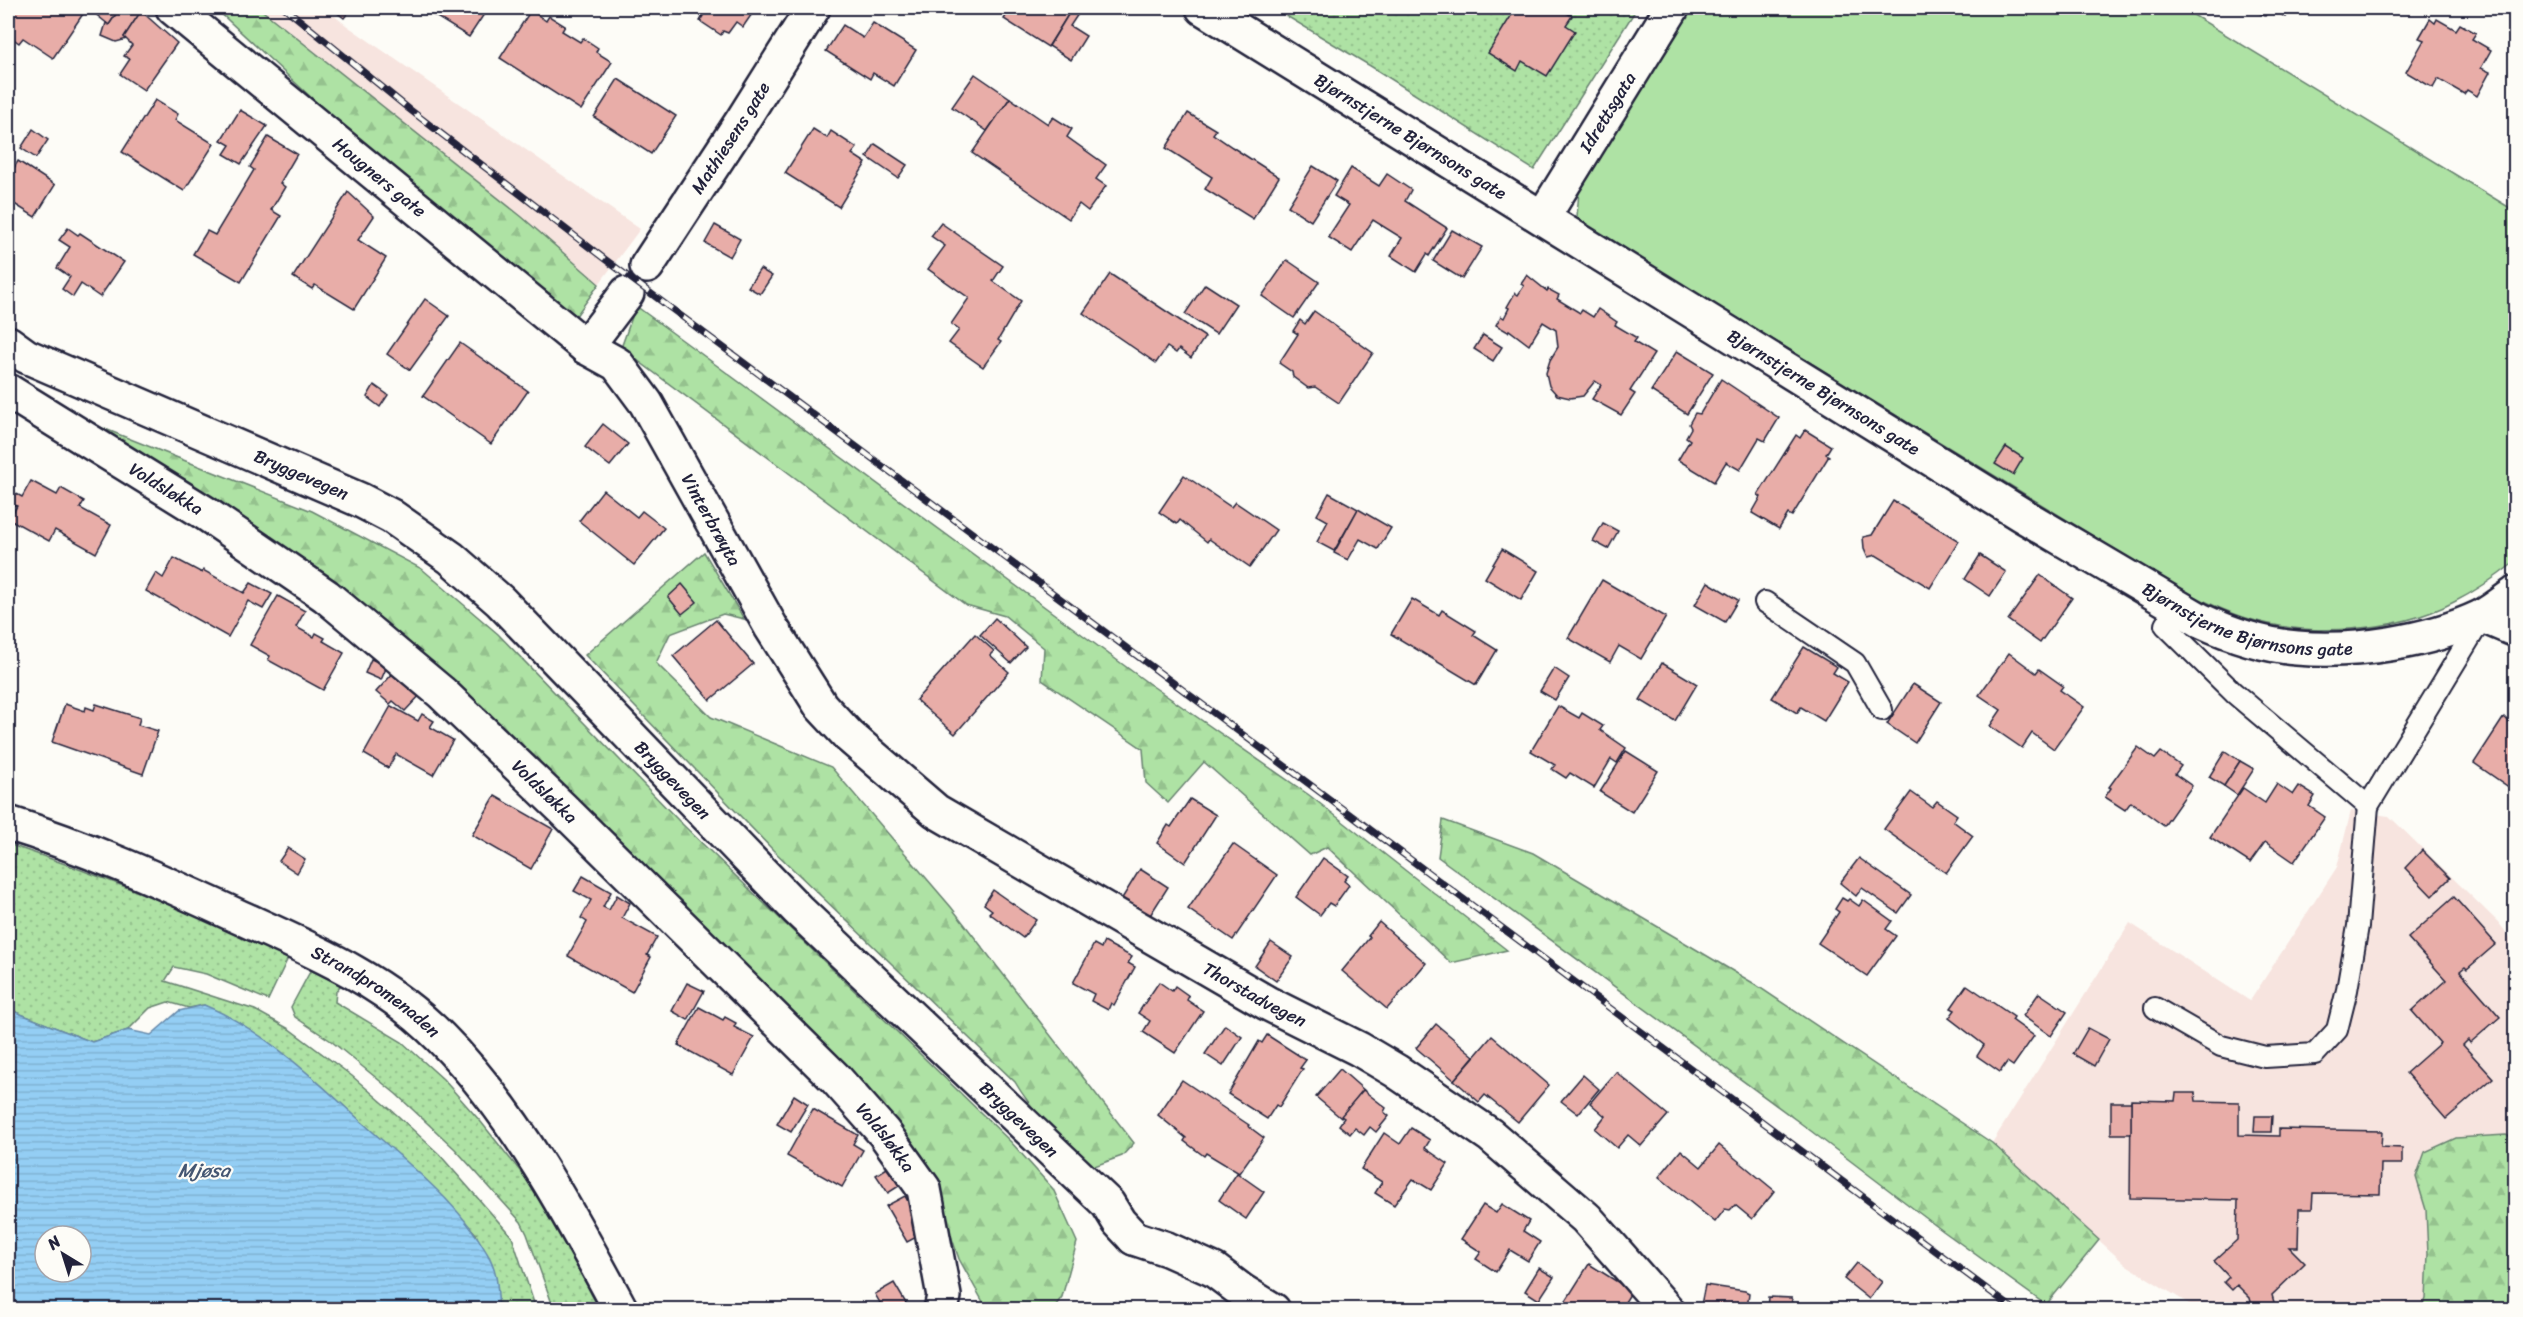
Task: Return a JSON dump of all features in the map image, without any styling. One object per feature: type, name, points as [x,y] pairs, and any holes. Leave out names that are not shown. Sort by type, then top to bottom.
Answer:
[{"type":"street","name":"Hougners gate","points":[[173,8],[586,347]]},
{"type":"street","name":"Mathiesens gate","points":[[647,266],[742,122],[813,8]]},
{"type":"street","name":"Bjørnstjerne Bjørnsons gate","points":[[1203,8],[2022,515],[2176,607],[2229,633],[2266,643],[2306,648],[2371,646],[2412,640],[2447,630],[2483,616],[2516,593]]},
{"type":"street","name":"Idrettsgata","points":[[1544,217],[1672,8]]},
{"type":"street","points":[[586,347],[627,293]]},
{"type":"street","name":"Vinterbrøyta","points":[[586,347],[617,364],[646,403],[771,627],[821,706]]},
{"type":"street","points":[[8,382],[17,349]]},
{"type":"street","name":"Bryggevegen","points":[[17,349],[360,500],[391,516],[451,558],[500,601],[576,678],[798,910],[1108,1204],[1119,1222],[1134,1238],[1167,1249],[1214,1270],[1239,1300],[1273,1310]]},
{"type":"street","name":"Voldsløkka","points":[[8,391],[205,513],[326,596],[442,693],[587,832],[836,1079],[884,1133],[924,1189],[944,1296],[941,1310]]},
{"type":"street","points":[[2483,616],[2516,630]]},
{"type":"street","name":"Thorstadvegen","points":[[821,706],[849,736],[936,811],[1257,998],[1396,1071],[1491,1135],[1586,1218],[1667,1310]]},
{"type":"street","name":"Strandpromenaden","points":[[8,823],[160,880],[335,960],[391,994],[441,1038],[495,1100],[572,1219],[621,1310]]},
{"type":"lane","points":[[1765,602],[1855,663],[1882,710]]},
{"type":"lane","points":[[2176,607],[2164,625],[2234,693],[2368,806]]},
{"type":"lane","points":[[2155,1008],[2221,1046],[2265,1057],[2315,1054],[2337,1030],[2347,990],[2358,926],[2368,806],[2483,616]]},
{"type":"shaded area","points":[[259,8],[324,8],[640,229],[599,284],[522,217]]},
{"type":"shaded area","points":[[2351,811],[2389,816],[2498,922],[2515,944],[2515,1221],[2477,1309],[2197,1309],[2125,1264],[1992,1143],[2130,923],[2250,1001],[2337,867]]},
{"type":"green space","points":[[215,8],[259,8],[522,217],[599,284],[573,320],[444,221]]},
{"type":"green space","points":[[1273,8],[1637,8],[1534,170],[1372,67]]},
{"type":"green space","points":[[1688,8],[2182,8],[2515,211],[2515,562],[2486,584],[2454,602],[2431,612],[2378,626],[2322,630],[2268,624],[2243,617],[2204,601],[2168,582],[1584,224],[1577,217],[1579,190],[1598,154]]},
{"type":"green space","points":[[636,306],[1148,683],[1309,795],[1507,950],[1451,963],[1327,847],[1310,855],[1204,762],[1168,803],[1146,783],[1143,749],[1042,680],[1044,648],[1005,616],[966,605],[621,348]]},
{"type":"green space","points":[[95,425],[312,511],[422,569],[498,634],[679,821],[1011,1142],[1053,1189],[1077,1242],[1062,1297],[1053,1309],[987,1309],[959,1259],[933,1183],[527,752],[104,440]]},
{"type":"green space","points":[[704,552],[744,619],[723,614],[670,634],[656,663],[711,717],[831,767],[951,907],[1134,1143],[1122,1156],[1092,1167],[1040,1116],[1015,1082],[773,850],[585,655]]},
{"type":"green space","points":[[1443,820],[1533,853],[1753,983],[1992,1143],[2099,1240],[2046,1305],[1438,857]]},
{"type":"green space","points":[[8,844],[150,896],[288,958],[268,1000],[206,974],[174,967],[165,981],[255,1010],[289,1029],[352,1076],[397,1115],[439,1154],[512,1237],[536,1309],[499,1309],[498,1299],[476,1234],[432,1186],[313,1078],[248,1029],[204,1005],[189,1008],[168,1002],[150,1008],[128,1030],[92,1042],[8,1009]]},
{"type":"green space","points":[[311,970],[341,985],[336,991],[335,1002],[402,1042],[443,1079],[481,1122],[528,1181],[551,1216],[599,1309],[554,1309],[521,1222],[455,1149],[396,1094],[331,1041],[295,1017],[291,1007]]},
{"type":"green space","points":[[2506,1135],[2515,1139],[2515,1309],[2421,1309],[2426,1299],[2428,1254],[2426,1210],[2416,1177],[2425,1152],[2456,1138]]},
{"type":"water","name":"Mjøsa","points":[[204,1005],[229,1017],[276,1047],[425,1178],[453,1206],[491,1260],[496,1274],[499,1309],[8,1309],[8,1009],[92,1042],[128,1030],[151,1035],[179,1011]]},
{"type":"building","points":[[8,8],[79,8],[85,11],[53,58],[23,38],[19,43],[8,35]]},
{"type":"building","points":[[88,8],[120,8],[109,25]]},
{"type":"building","points":[[120,8],[133,8],[140,13],[124,37],[127,39],[116,42],[102,36],[106,23],[109,25]]},
{"type":"building","points":[[331,8],[352,8],[344,18]]},
{"type":"building","points":[[422,8],[488,8],[469,37]]},
{"type":"building","points":[[690,8],[756,8],[743,27],[736,22],[728,33],[723,31],[721,35],[700,21],[703,16]]},
{"type":"building","points":[[1011,8],[1082,8],[1078,14],[1071,10],[1048,47],[1004,19]]},
{"type":"building","points":[[1516,8],[1559,8],[1572,16],[1566,25],[1575,31],[1547,76],[1522,61],[1517,71],[1488,53]]},
{"type":"building","points":[[2251,8],[2270,8],[2265,16]]},
{"type":"building","points":[[2270,8],[2291,8],[2285,17]]},
{"type":"building","points":[[531,10],[546,21],[549,16],[565,26],[562,31],[580,42],[583,38],[598,48],[596,52],[612,62],[581,110],[500,58]]},
{"type":"building","points":[[1071,10],[1078,14],[1070,26],[1086,36],[1071,60],[1049,46]]},
{"type":"building","points":[[141,11],[177,43],[144,90],[120,74],[130,59],[124,56],[132,45],[124,37]]},
{"type":"building","points":[[2430,19],[2435,23],[2437,19],[2456,30],[2460,24],[2476,33],[2472,39],[2491,50],[2481,68],[2490,72],[2477,96],[2467,90],[2464,94],[2438,79],[2433,88],[2406,72],[2424,40],[2419,38]]},
{"type":"building","points":[[873,23],[916,50],[894,86],[873,73],[870,79],[826,51],[843,25],[863,38]]},
{"type":"building","points":[[975,74],[1010,98],[987,131],[952,107]]},
{"type":"building","points":[[618,79],[676,116],[651,154],[594,117]]},
{"type":"building","points":[[1010,98],[1048,124],[1053,117],[1072,129],[1067,137],[1106,165],[1096,179],[1106,186],[1088,211],[1079,204],[1069,219],[972,153]]},
{"type":"building","points":[[155,100],[178,114],[175,120],[214,144],[184,191],[122,152]]},
{"type":"building","points":[[240,110],[267,126],[241,164],[224,154],[230,145],[221,140]]},
{"type":"building","points":[[1188,113],[1216,130],[1213,134],[1279,177],[1253,219],[1205,189],[1212,177],[1166,148]]},
{"type":"building","points":[[33,129],[48,140],[36,158],[21,148]]},
{"type":"building","points":[[813,129],[827,138],[831,131],[857,148],[852,154],[866,163],[839,207],[785,173]]},
{"type":"building","points":[[268,137],[297,154],[280,183],[285,187],[271,210],[281,216],[241,282],[193,254],[207,231],[215,235],[254,170],[250,167]]},
{"type":"building","points":[[875,144],[907,165],[898,178],[867,157]]},
{"type":"building","points":[[18,161],[55,185],[35,217],[8,200],[8,178]]},
{"type":"building","points":[[1313,166],[1337,181],[1311,221],[1288,206]]},
{"type":"building","points":[[1351,168],[1379,186],[1387,174],[1411,190],[1405,201],[1447,228],[1416,272],[1391,256],[1402,238],[1373,220],[1352,252],[1328,237],[1349,205],[1334,196]]},
{"type":"building","points":[[348,192],[374,216],[358,240],[386,258],[354,309],[315,285],[312,289],[293,277]]},
{"type":"building","points":[[941,223],[1003,266],[993,281],[1021,301],[998,340],[1001,342],[983,367],[949,343],[959,330],[951,324],[969,298],[928,269],[945,246],[931,236]]},
{"type":"building","points":[[715,225],[740,239],[730,257],[705,243]]},
{"type":"building","points":[[68,228],[78,235],[80,233],[124,262],[100,297],[81,284],[73,297],[62,289],[70,277],[57,268],[70,247],[59,240]]},
{"type":"building","points":[[1452,230],[1482,247],[1462,279],[1433,261]]},
{"type":"building","points":[[1287,260],[1319,282],[1294,318],[1262,296]]},
{"type":"building","points":[[760,269],[772,276],[760,294],[748,287]]},
{"type":"building","points":[[1110,274],[1205,337],[1191,358],[1179,349],[1176,353],[1167,347],[1156,363],[1083,313]]},
{"type":"building","points":[[1527,275],[1547,291],[1548,289],[1559,295],[1557,299],[1580,313],[1582,310],[1593,317],[1598,309],[1617,322],[1615,325],[1637,338],[1634,342],[1654,354],[1630,391],[1635,394],[1621,415],[1592,399],[1601,385],[1595,381],[1583,396],[1570,398],[1557,395],[1549,386],[1546,373],[1550,360],[1558,347],[1556,330],[1543,322],[1529,345],[1509,330],[1508,332],[1496,325],[1501,316],[1504,318],[1515,293],[1518,295],[1524,286],[1521,284]]},
{"type":"building","points":[[1205,284],[1236,304],[1216,334],[1185,314]]},
{"type":"building","points":[[425,299],[449,316],[410,370],[387,354]]},
{"type":"building","points":[[1314,311],[1373,353],[1339,403],[1315,387],[1308,388],[1279,363],[1298,334],[1293,331],[1300,320],[1305,324]]},
{"type":"building","points":[[1483,335],[1502,347],[1493,361],[1474,349]]},
{"type":"building","points":[[460,343],[528,391],[491,444],[423,396]]},
{"type":"building","points":[[1677,351],[1713,373],[1687,414],[1651,391]]},
{"type":"building","points":[[1721,379],[1779,418],[1765,441],[1759,438],[1740,470],[1726,462],[1714,482],[1678,460],[1690,440],[1686,437],[1691,428],[1689,424],[1695,413],[1700,414]]},
{"type":"building","points":[[374,385],[388,395],[380,407],[367,397]]},
{"type":"building","points":[[603,424],[628,444],[610,466],[585,447]]},
{"type":"building","points":[[1805,430],[1831,446],[1826,454],[1829,456],[1792,516],[1788,514],[1779,529],[1752,513],[1761,497],[1758,495],[1796,435],[1800,438]]},
{"type":"building","points":[[2006,447],[2023,458],[2013,475],[1995,464]]},
{"type":"building","points":[[1184,475],[1231,507],[1235,502],[1276,530],[1250,567],[1209,539],[1207,542],[1180,520],[1177,524],[1159,512]]},
{"type":"building","points":[[31,481],[57,495],[61,488],[84,501],[80,508],[111,525],[96,553],[55,530],[49,541],[9,519],[17,506],[10,503],[15,493],[22,497]]},
{"type":"building","points":[[603,490],[637,517],[642,511],[664,528],[634,565],[579,521]]},
{"type":"building","points":[[1329,493],[1358,509],[1334,551],[1317,542],[1328,521],[1317,515]]},
{"type":"building","points":[[1893,501],[1959,541],[1930,588],[1876,555],[1868,557],[1864,548],[1863,537],[1872,535]]},
{"type":"building","points":[[1358,509],[1391,528],[1378,549],[1360,539],[1348,560],[1334,553]]},
{"type":"building","points":[[1603,523],[1618,531],[1608,549],[1593,541]]},
{"type":"building","points":[[1502,549],[1538,571],[1521,600],[1485,578]]},
{"type":"building","points":[[1980,555],[2006,572],[1990,596],[1965,579]]},
{"type":"building","points":[[174,558],[202,573],[203,570],[244,593],[251,583],[272,594],[263,609],[248,601],[228,637],[146,591],[156,573],[163,578]]},
{"type":"building","points":[[2040,575],[2072,598],[2040,643],[2008,620]]},
{"type":"building","points":[[1602,580],[1666,617],[1641,659],[1619,646],[1610,662],[1568,638]]},
{"type":"building","points":[[1708,582],[1738,600],[1725,622],[1695,605]]},
{"type":"building","points":[[682,584],[697,602],[682,614],[668,597]]},
{"type":"building","points":[[278,596],[305,611],[296,627],[314,637],[316,633],[325,638],[323,641],[344,653],[323,690],[268,660],[270,656],[250,645]]},
{"type":"building","points":[[1412,599],[1439,615],[1442,610],[1476,631],[1473,635],[1497,650],[1476,685],[1391,634]]},
{"type":"building","points":[[995,618],[1026,647],[1011,663],[980,635]]},
{"type":"building","points":[[716,620],[753,664],[710,700],[673,656]]},
{"type":"building","points":[[975,634],[994,651],[990,655],[1009,672],[955,734],[916,700]]},
{"type":"building","points":[[1804,647],[1837,667],[1833,673],[1848,682],[1824,721],[1801,707],[1797,713],[1772,698]]},
{"type":"building","points":[[2009,653],[2036,673],[2039,669],[2063,686],[2060,690],[2084,707],[2054,749],[2032,733],[2022,748],[1990,726],[2001,710],[1979,695]]},
{"type":"building","points":[[371,659],[387,666],[381,680],[365,673]]},
{"type":"building","points":[[1662,663],[1697,684],[1675,721],[1640,700]]},
{"type":"building","points":[[1554,668],[1569,678],[1555,700],[1540,691]]},
{"type":"building","points":[[396,670],[422,693],[405,711],[393,701],[390,704],[376,692]]},
{"type":"building","points":[[1913,684],[1941,702],[1915,743],[1887,724]]},
{"type":"building","points":[[65,704],[85,711],[86,707],[94,710],[96,704],[140,718],[138,725],[158,731],[143,774],[52,742]]},
{"type":"building","points":[[391,706],[418,721],[422,714],[434,721],[430,727],[453,740],[433,775],[396,754],[388,768],[364,754]]},
{"type":"building","points":[[1558,706],[1579,718],[1582,713],[1603,726],[1600,730],[1626,748],[1617,763],[1611,759],[1594,788],[1570,773],[1566,778],[1552,769],[1555,765],[1531,751]]},
{"type":"building","points":[[2504,717],[2516,728],[2516,792],[2474,763]]},
{"type":"building","points":[[2138,747],[2155,759],[2161,752],[2181,766],[2175,774],[2192,786],[2164,826],[2131,802],[2125,810],[2105,797],[2111,788],[2109,787]]},
{"type":"building","points":[[1626,751],[1658,771],[1632,812],[1600,792]]},
{"type":"building","points":[[2225,751],[2240,761],[2224,786],[2209,777]]},
{"type":"building","points":[[2240,761],[2254,769],[2237,795],[2224,786]]},
{"type":"building","points":[[2277,784],[2293,795],[2299,786],[2315,796],[2309,806],[2325,817],[2294,862],[2265,842],[2250,863],[2210,837],[2243,788],[2265,803]]},
{"type":"building","points":[[1911,792],[1932,807],[1937,801],[1957,815],[1953,821],[1973,836],[1946,873],[1884,829]]},
{"type":"building","points":[[495,796],[553,829],[531,869],[472,835]]},
{"type":"building","points":[[1190,799],[1216,815],[1185,863],[1157,843],[1168,825],[1171,827]]},
{"type":"building","points":[[1233,844],[1277,875],[1233,940],[1188,909]]},
{"type":"building","points":[[288,848],[305,859],[297,873],[279,861]]},
{"type":"building","points":[[2422,850],[2450,878],[2432,896],[2405,868]]},
{"type":"building","points":[[1323,858],[1348,876],[1344,881],[1349,885],[1334,906],[1329,903],[1320,915],[1296,897]]},
{"type":"building","points":[[1859,858],[1911,895],[1898,913],[1862,888],[1856,896],[1840,883]]},
{"type":"building","points":[[1140,869],[1168,887],[1149,917],[1121,900]]},
{"type":"building","points":[[583,876],[611,892],[603,907],[609,910],[617,895],[630,903],[622,918],[657,937],[647,955],[651,957],[632,992],[568,956],[587,922],[581,918],[591,900],[574,891]]},
{"type":"building","points":[[993,890],[1036,920],[1023,938],[989,913],[992,910],[984,904]]},
{"type":"building","points":[[2454,897],[2496,944],[2467,969],[2465,967],[2460,971],[2500,1017],[2470,1043],[2468,1040],[2463,1045],[2493,1078],[2446,1119],[2406,1073],[2440,1043],[2412,1011],[2446,980],[2408,938]]},
{"type":"building","points":[[1842,898],[1847,901],[1849,899],[1859,906],[1863,900],[1892,921],[1886,929],[1896,936],[1867,976],[1818,943],[1839,912],[1835,909]]},
{"type":"building","points":[[1379,922],[1426,963],[1387,1009],[1342,971],[1370,937],[1368,936]]},
{"type":"building","points":[[1104,942],[1132,957],[1128,963],[1135,967],[1114,1005],[1111,1003],[1108,1010],[1091,1001],[1094,994],[1073,983],[1094,944],[1101,948]]},
{"type":"building","points":[[1271,942],[1293,957],[1276,981],[1255,966]]},
{"type":"building","points":[[1159,982],[1172,991],[1175,986],[1189,996],[1187,1000],[1203,1011],[1175,1053],[1143,1032],[1150,1021],[1138,1013]]},
{"type":"building","points":[[687,983],[704,991],[688,1020],[672,1011]]},
{"type":"building","points":[[1967,985],[2014,1017],[2012,1020],[2034,1036],[2013,1066],[2007,1062],[2000,1072],[1977,1056],[1984,1045],[1949,1018],[1955,1010],[1951,1008]]},
{"type":"building","points":[[2039,993],[2067,1012],[2051,1036],[2023,1016]]},
{"type":"building","points":[[699,1007],[723,1020],[725,1017],[736,1023],[734,1027],[754,1037],[733,1075],[678,1045]]},
{"type":"building","points":[[1436,1024],[1474,1056],[1454,1080],[1416,1048]]},
{"type":"building","points":[[1225,1025],[1242,1037],[1223,1066],[1205,1054]]},
{"type":"building","points":[[2088,1028],[2109,1039],[2094,1066],[2073,1054]]},
{"type":"building","points":[[1267,1035],[1306,1060],[1300,1068],[1303,1069],[1279,1107],[1276,1105],[1267,1119],[1228,1094],[1259,1041],[1262,1043]]},
{"type":"building","points":[[1492,1036],[1549,1085],[1518,1122],[1485,1095],[1479,1102],[1454,1080]]},
{"type":"building","points":[[1340,1069],[1365,1091],[1363,1090],[1341,1118],[1316,1097]]},
{"type":"building","points":[[1616,1072],[1668,1115],[1641,1146],[1628,1135],[1617,1148],[1595,1129],[1605,1116],[1590,1103]]},
{"type":"building","points":[[1583,1075],[1599,1089],[1578,1114],[1561,1101]]},
{"type":"building","points":[[1182,1080],[1249,1125],[1264,1138],[1239,1173],[1206,1153],[1204,1156],[1184,1141],[1186,1138],[1158,1115]]},
{"type":"building","points":[[1363,1090],[1386,1108],[1384,1112],[1389,1116],[1376,1132],[1370,1127],[1364,1135],[1355,1128],[1350,1134],[1339,1125],[1344,1118],[1341,1116]]},
{"type":"building","points":[[2176,1093],[2195,1093],[2196,1101],[2239,1102],[2239,1135],[2279,1136],[2279,1129],[2382,1131],[2381,1147],[2402,1148],[2402,1164],[2381,1164],[2380,1194],[2313,1193],[2312,1209],[2299,1209],[2298,1247],[2289,1247],[2305,1263],[2272,1295],[2275,1306],[2253,1310],[2250,1298],[2237,1285],[2232,1290],[2224,1282],[2229,1277],[2214,1261],[2237,1240],[2238,1200],[2130,1198],[2131,1100],[2175,1101]]},
{"type":"building","points":[[794,1095],[808,1104],[791,1132],[777,1124]]},
{"type":"building","points":[[2111,1102],[2131,1102],[2131,1134],[2111,1134]]},
{"type":"building","points":[[813,1109],[858,1135],[853,1144],[863,1150],[842,1187],[787,1156]]},
{"type":"building","points":[[2255,1116],[2272,1116],[2271,1132],[2254,1132]]},
{"type":"building","points":[[1411,1128],[1430,1140],[1425,1148],[1448,1164],[1431,1190],[1413,1179],[1394,1205],[1375,1193],[1382,1182],[1361,1169],[1384,1133],[1400,1144]]},
{"type":"building","points":[[1719,1145],[1775,1191],[1752,1219],[1735,1205],[1730,1210],[1725,1209],[1715,1222],[1659,1177],[1681,1150],[1701,1167]]},
{"type":"building","points":[[887,1168],[899,1186],[888,1193],[876,1175]]},
{"type":"building","points":[[1237,1173],[1264,1192],[1246,1219],[1219,1200]]},
{"type":"building","points":[[905,1196],[926,1232],[907,1242],[886,1206]]},
{"type":"building","points":[[1502,1204],[1529,1221],[1523,1231],[1540,1242],[1528,1261],[1510,1250],[1496,1272],[1476,1259],[1481,1252],[1461,1239],[1483,1205],[1496,1213]]},
{"type":"building","points":[[1857,1263],[1882,1282],[1869,1299],[1844,1279]]},
{"type":"building","points":[[1589,1264],[1632,1291],[1620,1310],[1560,1310]]},
{"type":"building","points":[[1539,1268],[1554,1277],[1539,1300],[1525,1291]]},
{"type":"building","points":[[894,1283],[910,1310],[884,1310],[875,1294]]},
{"type":"building","points":[[1705,1285],[1749,1293],[1747,1309],[1730,1310],[1701,1305]]},
{"type":"building","points":[[1768,1297],[1792,1298],[1791,1310],[1767,1310]]},
{"type":"railway","points":[[285,8],[409,109],[606,260],[2015,1310]]}]
